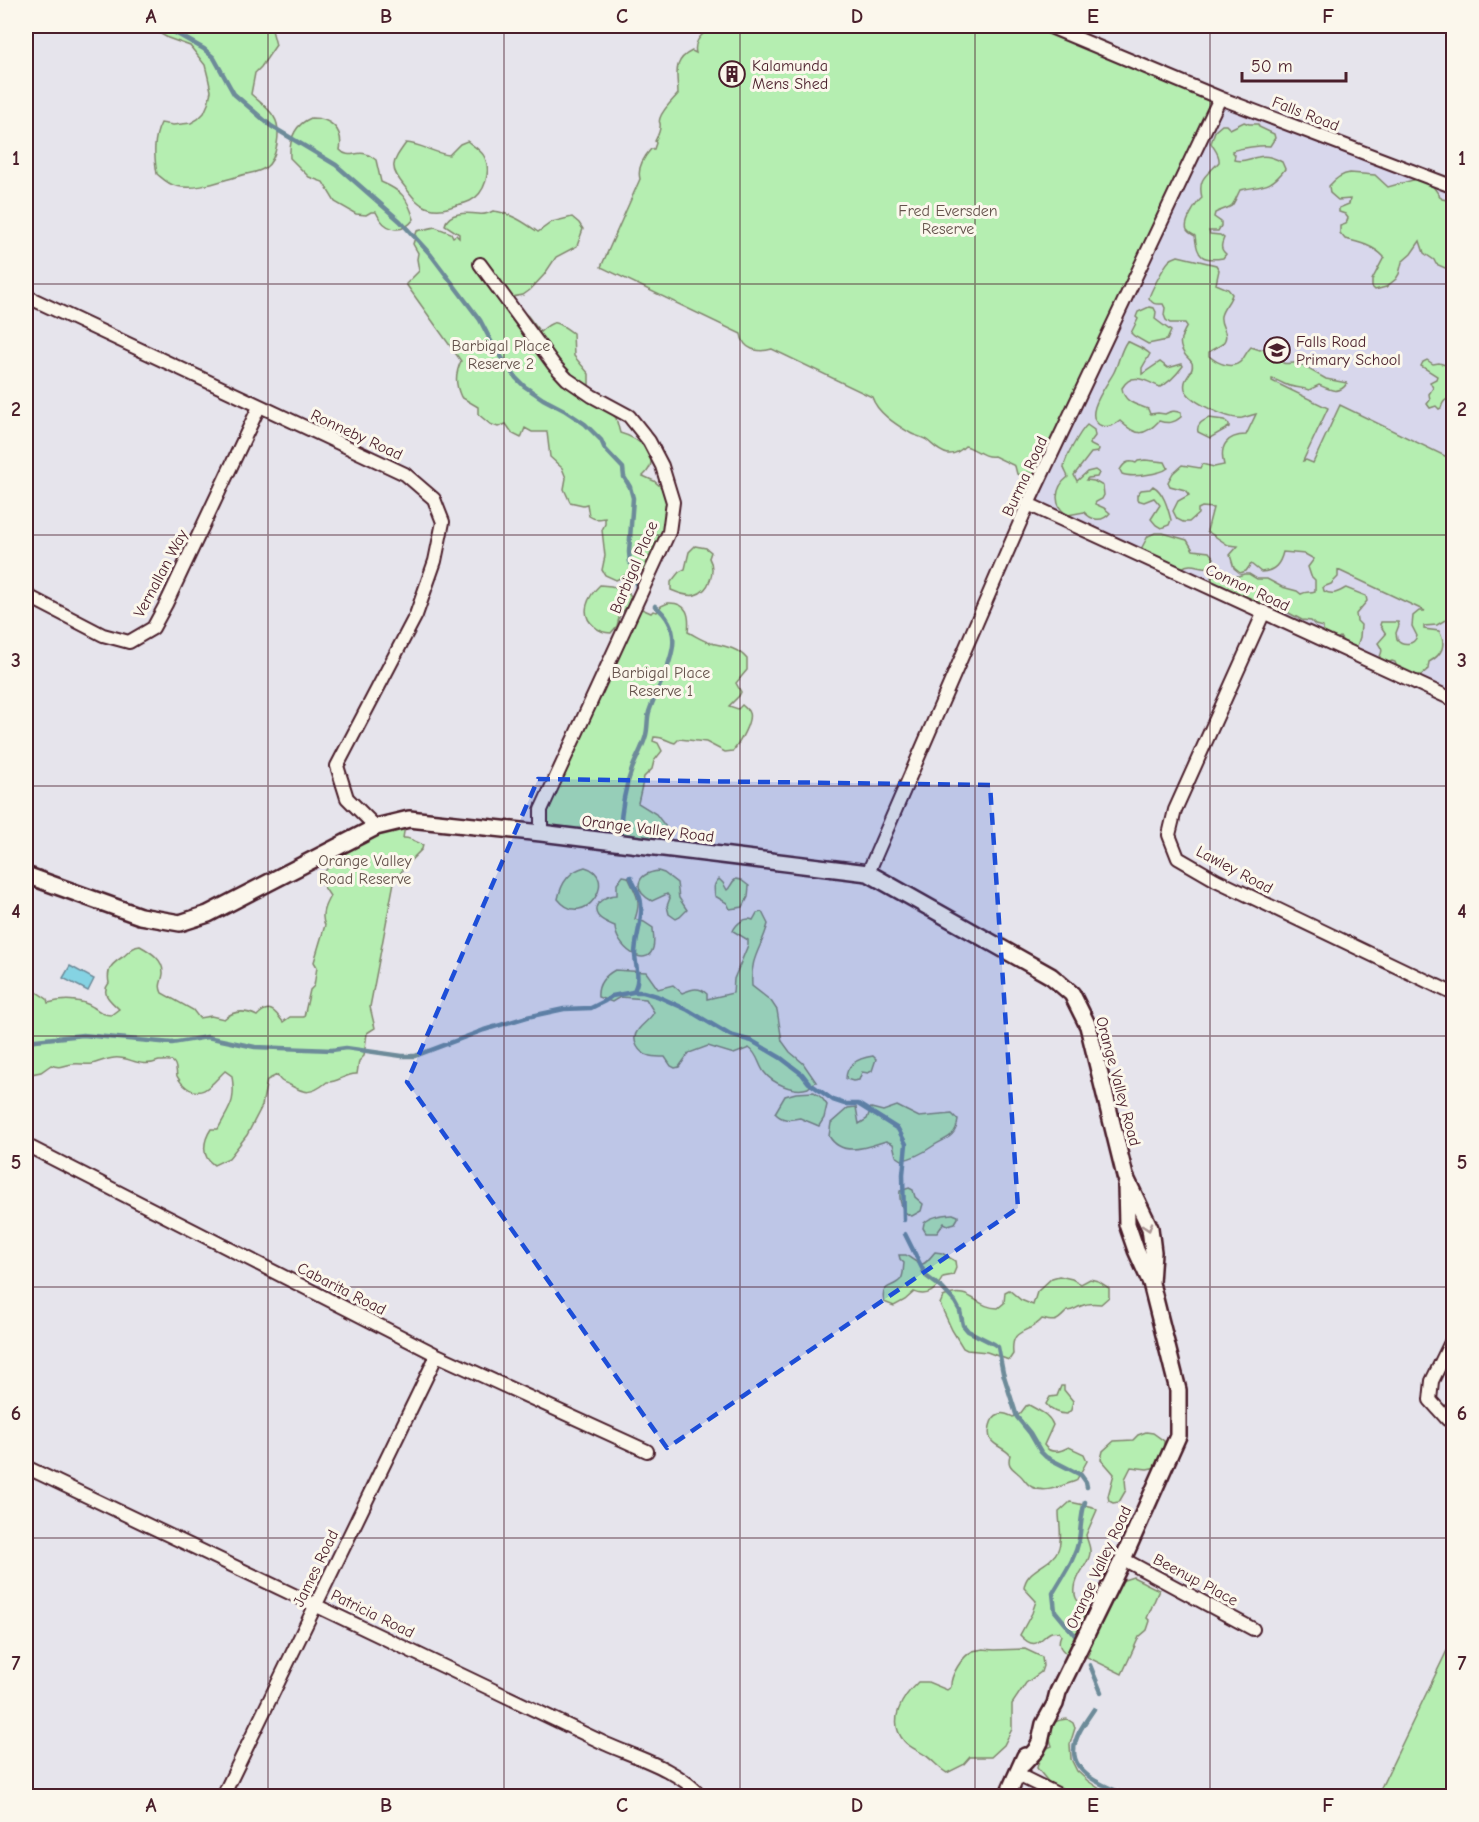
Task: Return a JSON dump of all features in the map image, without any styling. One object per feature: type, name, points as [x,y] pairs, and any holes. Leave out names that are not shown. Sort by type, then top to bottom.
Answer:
[{"type":"street","name":"Falls Road","points":[[1048,26],[1220,98],[1454,187]]},
{"type":"street","name":"Burma Road","points":[[868,873],[1028,504],[1220,98]]},
{"type":"street","name":"Barbigal Place","points":[[480,264],[554,365],[567,379],[629,416],[649,441],[662,466],[673,502],[669,532],[541,810],[541,833]]},
{"type":"street","name":"Ronneby Road","points":[[26,296],[405,474],[434,499],[443,522],[435,561],[416,615],[337,766],[347,798],[376,827]]},
{"type":"street","name":"Vernallan Way","points":[[26,595],[103,635],[129,642],[153,628],[259,406]]},
{"type":"street","name":"Connor Road","points":[[1028,504],[1454,700]]},
{"type":"street","name":"Lawley Road","points":[[1264,612],[1175,810],[1169,835],[1178,858],[1216,880],[1454,994]]},
{"type":"street","name":"Orange Valley Road","points":[[26,875],[140,916],[180,922],[208,914],[376,827],[409,819],[541,833],[868,873],[1051,976],[1072,994],[1088,1026],[1125,1176],[1127,1224],[1136,1250],[1152,1282],[1178,1389],[1178,1436],[1123,1559],[1058,1692],[1055,1704],[1044,1724],[1040,1742],[1020,1769],[1007,1797]]},
{"type":"street","name":"Cabarita Road","points":[[26,1145],[437,1355],[647,1451]]},
{"type":"street","points":[[1454,1336],[1432,1381],[1430,1400],[1447,1419],[1454,1423]]},
{"type":"street","name":"James Road","points":[[223,1797],[437,1355]]},
{"type":"street","name":"Patricia Road","points":[[26,1467],[606,1744],[657,1766],[692,1786],[701,1797]]},
{"type":"street","name":"Beenup Place","points":[[1123,1559],[1253,1629]]},
{"type":"street","points":[[1020,1769],[1061,1797]]},
{"type":"highlighted area","points":[[538,779],[990,785],[1018,1208],[667,1448],[407,1082]]},
{"type":"shaded area","name":"Falls Road Primary School","points":[[1220,98],[1453,187],[1453,700],[1028,504]]},
{"type":"green space","points":[[133,26],[271,26],[276,45],[255,73],[251,94],[272,114],[278,129],[273,158],[265,168],[216,183],[192,187],[173,185],[157,174],[155,148],[161,123],[173,125],[191,123],[198,119],[204,113],[211,91],[205,65],[190,46],[159,33]]},
{"type":"green space","name":"Fred Eversden Reserve","points":[[706,26],[1048,26],[1220,98],[1041,478],[1027,472],[1022,475],[1017,474],[1015,466],[994,456],[986,456],[969,447],[965,446],[953,454],[942,452],[888,418],[878,408],[872,397],[772,349],[762,351],[752,349],[745,344],[741,334],[601,267],[640,179],[639,171],[642,163],[651,149],[654,149],[660,131],[661,115],[678,94],[678,64],[685,55],[692,51],[696,53],[695,47]]},
{"type":"green space","points":[[311,118],[324,120],[334,126],[340,136],[340,150],[343,153],[366,154],[376,160],[381,182],[399,192],[409,205],[414,219],[409,224],[404,228],[393,229],[383,223],[376,212],[366,215],[356,214],[335,202],[323,182],[309,177],[290,158],[290,145],[294,134],[300,125]]},
{"type":"green space","points":[[1244,122],[1258,124],[1259,127],[1274,134],[1275,138],[1270,146],[1232,151],[1235,155],[1234,160],[1241,161],[1261,156],[1273,158],[1282,162],[1285,169],[1270,183],[1240,190],[1231,206],[1215,213],[1214,217],[1221,222],[1221,226],[1218,231],[1209,231],[1210,234],[1224,238],[1222,247],[1226,254],[1223,258],[1206,258],[1199,253],[1195,236],[1187,230],[1187,223],[1202,198],[1202,181],[1219,162],[1218,154],[1211,143],[1215,131],[1222,125],[1230,129]]},
{"type":"green space","points":[[467,141],[484,156],[487,168],[483,188],[475,198],[468,202],[443,209],[425,207],[413,197],[396,175],[395,161],[406,143],[449,155],[460,144]]},
{"type":"green space","points":[[1350,173],[1375,175],[1388,187],[1420,178],[1432,185],[1442,199],[1453,201],[1453,265],[1445,268],[1436,264],[1424,253],[1420,241],[1402,262],[1396,279],[1386,287],[1375,290],[1372,287],[1372,280],[1384,257],[1371,247],[1345,239],[1340,233],[1340,226],[1346,224],[1348,218],[1339,212],[1339,208],[1349,204],[1350,199],[1338,200],[1330,193],[1329,186],[1334,181]]},
{"type":"green space","name":"Barbigal Place Reserve 2","points":[[493,211],[511,216],[538,232],[552,222],[572,217],[583,229],[577,246],[556,257],[530,290],[523,295],[506,298],[528,316],[540,332],[550,324],[556,323],[573,333],[574,356],[589,374],[589,390],[616,418],[620,433],[635,439],[650,455],[649,469],[643,476],[661,487],[667,499],[667,526],[643,571],[631,572],[616,580],[605,575],[602,570],[605,556],[602,530],[605,518],[595,519],[589,516],[587,504],[570,502],[564,489],[566,478],[562,468],[550,457],[547,432],[532,432],[525,428],[521,438],[513,434],[506,424],[498,427],[490,424],[478,414],[478,407],[461,397],[456,379],[461,361],[406,284],[419,271],[418,253],[413,244],[417,231],[435,227],[459,238],[459,234],[445,225],[450,217]]},
{"type":"green space","points":[[1178,256],[1216,265],[1219,270],[1216,284],[1228,289],[1232,294],[1221,316],[1226,337],[1222,344],[1209,352],[1212,359],[1225,365],[1234,365],[1242,360],[1251,347],[1260,350],[1268,347],[1278,353],[1283,363],[1298,363],[1326,379],[1347,383],[1338,390],[1319,385],[1309,390],[1272,379],[1328,408],[1303,461],[1313,463],[1340,405],[1453,458],[1453,624],[1445,620],[1437,625],[1424,626],[1424,629],[1439,631],[1443,645],[1440,653],[1429,662],[1428,669],[1421,675],[1398,670],[1395,662],[1392,661],[1384,664],[1378,661],[1382,652],[1378,643],[1386,634],[1380,625],[1381,622],[1398,622],[1397,639],[1405,644],[1411,643],[1417,636],[1412,626],[1413,616],[1419,611],[1425,611],[1338,570],[1338,577],[1331,584],[1323,587],[1324,591],[1333,593],[1346,588],[1366,596],[1367,601],[1356,614],[1357,621],[1361,625],[1357,646],[1347,644],[1340,637],[1335,640],[1326,638],[1323,627],[1311,621],[1302,620],[1287,612],[1269,610],[1212,584],[1211,576],[1215,574],[1235,577],[1249,574],[1301,594],[1313,592],[1315,591],[1315,580],[1308,567],[1314,559],[1305,554],[1283,552],[1278,563],[1270,570],[1261,572],[1251,564],[1246,571],[1240,573],[1234,568],[1230,555],[1238,546],[1228,545],[1207,531],[1213,508],[1198,509],[1198,514],[1189,522],[1177,519],[1173,511],[1178,501],[1189,495],[1185,490],[1170,486],[1168,482],[1173,473],[1182,465],[1200,468],[1202,464],[1214,467],[1224,465],[1223,448],[1226,443],[1233,437],[1246,435],[1256,414],[1236,418],[1220,413],[1194,399],[1185,389],[1185,381],[1192,370],[1192,363],[1183,352],[1181,345],[1181,338],[1187,326],[1185,323],[1170,323],[1164,315],[1163,304],[1154,304],[1149,298],[1167,263]]},
{"type":"green space","points":[[1149,307],[1154,308],[1156,312],[1155,319],[1171,331],[1167,340],[1148,344],[1131,333],[1138,319],[1136,317],[1138,312]]},
{"type":"green space","points":[[1127,341],[1150,354],[1142,368],[1142,374],[1160,362],[1168,368],[1182,364],[1183,366],[1160,387],[1140,379],[1130,380],[1122,388],[1125,397],[1148,409],[1150,414],[1177,411],[1181,413],[1181,417],[1171,422],[1159,421],[1149,430],[1140,433],[1131,430],[1120,421],[1107,427],[1096,422],[1094,416],[1098,400],[1114,372]]},
{"type":"green space","points":[[1427,360],[1433,364],[1449,366],[1450,377],[1453,378],[1453,398],[1445,401],[1439,409],[1436,406],[1430,408],[1427,404],[1433,388],[1430,382],[1437,376],[1421,366]]},
{"type":"green space","points":[[1209,418],[1224,420],[1229,427],[1210,438],[1198,432],[1200,423]]},
{"type":"green space","points":[[1087,425],[1094,430],[1095,436],[1089,444],[1099,449],[1098,452],[1091,453],[1074,475],[1077,481],[1087,472],[1095,470],[1099,473],[1097,477],[1086,480],[1103,486],[1104,495],[1095,504],[1110,513],[1100,519],[1090,517],[1084,512],[1068,515],[1059,507],[1057,496],[1060,486],[1068,477],[1064,468],[1066,459]]},
{"type":"green space","points":[[1145,460],[1165,462],[1168,468],[1153,474],[1139,475],[1122,474],[1120,470],[1126,463]]},
{"type":"green space","points":[[1153,486],[1163,496],[1171,520],[1169,525],[1161,528],[1151,519],[1160,505],[1154,498],[1144,502],[1137,500],[1137,495],[1141,490],[1150,489]]},
{"type":"green space","points":[[1155,533],[1187,540],[1193,550],[1209,552],[1214,558],[1212,564],[1209,567],[1191,565],[1182,568],[1140,551],[1148,536]]},
{"type":"green space","points":[[695,546],[706,548],[711,552],[709,558],[712,574],[708,585],[700,593],[692,595],[671,590],[671,582],[679,572],[685,569],[689,552]]},
{"type":"green space","points":[[600,585],[628,591],[631,597],[620,614],[617,626],[611,633],[598,629],[587,616],[589,600]]},
{"type":"green space","name":"Barbigal Place Reserve 1","points":[[675,603],[684,608],[689,621],[688,632],[708,642],[735,650],[747,659],[747,670],[736,683],[741,692],[729,706],[738,709],[742,705],[749,712],[749,721],[741,738],[733,751],[725,752],[706,742],[679,739],[675,743],[654,737],[653,741],[658,743],[662,751],[654,761],[652,769],[644,777],[638,803],[656,814],[666,827],[658,843],[541,833],[541,810],[635,606],[651,613],[657,612],[661,606]]},
{"type":"green space","name":"Orange Valley Road Reserve","points":[[406,820],[403,838],[423,845],[411,860],[403,862],[402,871],[394,882],[370,1007],[375,1028],[367,1033],[364,1056],[359,1061],[357,1074],[327,1082],[308,1092],[283,1082],[277,1075],[267,1080],[262,1106],[247,1135],[229,1158],[214,1165],[207,1158],[205,1144],[211,1129],[218,1129],[231,1104],[232,1076],[225,1071],[207,1088],[198,1092],[182,1083],[172,1061],[146,1064],[114,1058],[92,1064],[60,1067],[51,1065],[41,1072],[26,1075],[26,990],[35,991],[47,999],[48,1003],[65,1000],[77,1001],[88,1004],[103,1014],[111,1015],[119,1009],[106,994],[111,966],[131,950],[140,946],[159,961],[163,969],[160,988],[162,993],[193,1010],[199,1018],[211,1016],[224,1019],[240,1012],[257,1016],[268,1009],[272,1010],[283,1022],[290,1017],[304,1017],[310,990],[314,986],[317,967],[314,962],[325,925],[324,910],[330,896],[322,884],[322,874],[336,860],[338,847]]},
{"type":"green space","points":[[585,867],[595,872],[599,880],[599,890],[587,906],[578,909],[568,907],[558,899],[561,888],[570,875]]},
{"type":"green space","points":[[658,871],[677,883],[679,898],[687,910],[676,919],[669,914],[667,906],[670,898],[667,894],[652,901],[641,892],[639,887],[645,875]]},
{"type":"green space","points":[[623,876],[628,877],[637,897],[638,907],[635,919],[653,928],[653,948],[645,957],[638,956],[625,948],[616,934],[615,926],[606,922],[596,912],[601,901],[617,895],[617,884]]},
{"type":"green space","points":[[719,879],[727,890],[736,879],[749,886],[748,897],[743,907],[730,909],[727,903],[715,896],[714,889]]},
{"type":"green space","points":[[762,912],[768,924],[754,960],[752,986],[771,1001],[777,1010],[782,1041],[790,1052],[803,1063],[816,1082],[808,1088],[796,1089],[772,1080],[764,1072],[749,1048],[734,1054],[708,1046],[689,1053],[679,1067],[675,1068],[665,1057],[646,1055],[639,1050],[635,1042],[636,1034],[654,1012],[646,999],[620,997],[612,1002],[598,997],[602,981],[615,970],[646,972],[658,989],[673,985],[682,993],[698,989],[707,994],[707,999],[733,993],[734,979],[748,940],[733,931],[741,921],[753,920],[757,913]]},
{"type":"green space","points":[[873,1056],[876,1059],[872,1071],[862,1072],[859,1080],[846,1079],[848,1069],[854,1063]]},
{"type":"green space","points":[[814,1092],[827,1105],[824,1118],[819,1126],[800,1118],[783,1119],[775,1113],[785,1096]]},
{"type":"green space","points":[[897,1106],[919,1117],[952,1114],[958,1120],[957,1126],[946,1139],[918,1155],[902,1160],[896,1156],[893,1144],[886,1141],[863,1148],[848,1149],[834,1143],[829,1136],[831,1123],[848,1108],[856,1107],[859,1124],[867,1119],[871,1108],[883,1111]]},
{"type":"green space","points":[[909,1188],[923,1204],[921,1211],[912,1216],[906,1213],[900,1199],[900,1191]]},
{"type":"green space","points":[[953,1214],[958,1216],[955,1223],[948,1225],[944,1223],[937,1233],[926,1233],[923,1228],[924,1223],[930,1219]]},
{"type":"green space","points":[[935,1252],[942,1253],[955,1261],[956,1268],[953,1275],[943,1277],[931,1292],[919,1294],[914,1292],[894,1306],[884,1302],[883,1296],[886,1289],[898,1282],[903,1275],[904,1263],[899,1255],[906,1255],[922,1264]]},
{"type":"green space","points":[[1059,1276],[1081,1284],[1090,1279],[1098,1281],[1109,1288],[1109,1297],[1101,1304],[1086,1304],[1067,1311],[1056,1320],[1042,1319],[1021,1332],[1014,1339],[1013,1354],[1009,1360],[987,1352],[963,1348],[940,1304],[943,1297],[960,1294],[967,1295],[984,1305],[998,1308],[1004,1303],[1005,1292],[1009,1290],[1021,1300],[1033,1305],[1037,1292],[1052,1278]]},
{"type":"green space","points":[[1061,1386],[1064,1386],[1064,1390],[1073,1401],[1071,1410],[1067,1414],[1055,1412],[1046,1404],[1050,1397],[1057,1396]]},
{"type":"green space","points":[[1029,1405],[1046,1415],[1053,1425],[1044,1445],[1046,1448],[1055,1451],[1069,1447],[1084,1454],[1087,1461],[1076,1481],[1047,1490],[1032,1487],[1010,1466],[1010,1455],[991,1440],[989,1433],[993,1418],[1003,1413],[1013,1417]]},
{"type":"green space","points":[[1146,1432],[1153,1433],[1164,1441],[1164,1454],[1157,1467],[1147,1469],[1131,1467],[1125,1479],[1126,1490],[1119,1502],[1109,1501],[1108,1496],[1114,1474],[1101,1459],[1103,1451],[1114,1441],[1133,1440]]},
{"type":"green space","points":[[1070,1502],[1097,1510],[1086,1535],[1090,1548],[1089,1557],[1075,1588],[1076,1597],[1084,1611],[1084,1623],[1071,1654],[1067,1654],[1060,1646],[1059,1632],[1048,1634],[1037,1643],[1032,1644],[1020,1635],[1036,1601],[1024,1588],[1026,1581],[1058,1550],[1061,1536],[1059,1512]]},
{"type":"green space","points":[[1133,1577],[1159,1590],[1147,1618],[1150,1621],[1147,1630],[1139,1637],[1122,1674],[1087,1657],[1091,1649],[1088,1644],[1119,1584]]},
{"type":"green space","points":[[1453,1638],[1453,1796],[1377,1796]]},
{"type":"green space","points":[[1025,1649],[1042,1657],[1043,1666],[1041,1672],[1026,1683],[1012,1704],[1012,1729],[1004,1745],[991,1757],[970,1757],[963,1765],[947,1773],[904,1741],[897,1725],[899,1710],[902,1702],[918,1682],[928,1682],[947,1690],[951,1687],[955,1672],[965,1657],[973,1651]]},
{"type":"green space","points":[[1067,1719],[1073,1723],[1075,1728],[1070,1744],[1071,1759],[1077,1771],[1110,1796],[1069,1796],[1050,1784],[1037,1768],[1043,1752],[1052,1746],[1047,1730],[1056,1722]]},
{"type":"water","points":[[70,966],[94,979],[88,991],[63,978]]},
{"type":"waterway","points":[[163,26],[204,49],[214,58],[234,94],[271,126],[336,165],[400,221],[431,255],[480,320],[493,345],[516,378],[543,399],[585,424],[601,440],[605,449],[623,468],[624,477],[633,498],[630,563]]},
{"type":"waterway","points":[[635,579],[637,588]]},
{"type":"waterway","points":[[620,833],[627,785],[645,739],[649,712],[669,663],[673,646],[670,623],[655,606]]},
{"type":"waterway","points":[[631,877],[641,900],[640,923],[635,949],[637,978],[633,992]]},
{"type":"waterway","points":[[26,1041],[83,1035],[172,1043],[207,1037],[255,1047],[332,1050],[346,1048],[415,1056],[484,1030],[527,1017],[564,1009],[591,1008],[612,996],[643,992],[688,1010],[730,1035],[752,1041],[781,1058],[802,1074],[809,1083],[833,1100],[845,1104],[858,1104],[898,1129],[906,1144],[903,1174],[904,1220]]},
{"type":"waterway","points":[[905,1234],[926,1276],[955,1302],[963,1325],[968,1331],[998,1347],[1003,1373],[1017,1417],[1041,1452],[1046,1457],[1081,1475],[1087,1487]]},
{"type":"waterway","points":[[1078,1639],[1055,1611],[1053,1593],[1072,1561],[1077,1547],[1085,1502]]},
{"type":"waterway","points":[[1090,1665],[1101,1692]]},
{"type":"waterway","points":[[1094,1709],[1076,1740],[1074,1751],[1076,1760],[1086,1775],[1129,1796]]},
{"type":"place","name":"Kalamunda Mens Shed","points":[[732,74]]},
{"type":"place","name":"Falls Road Primary School","points":[[1277,350]]}]
